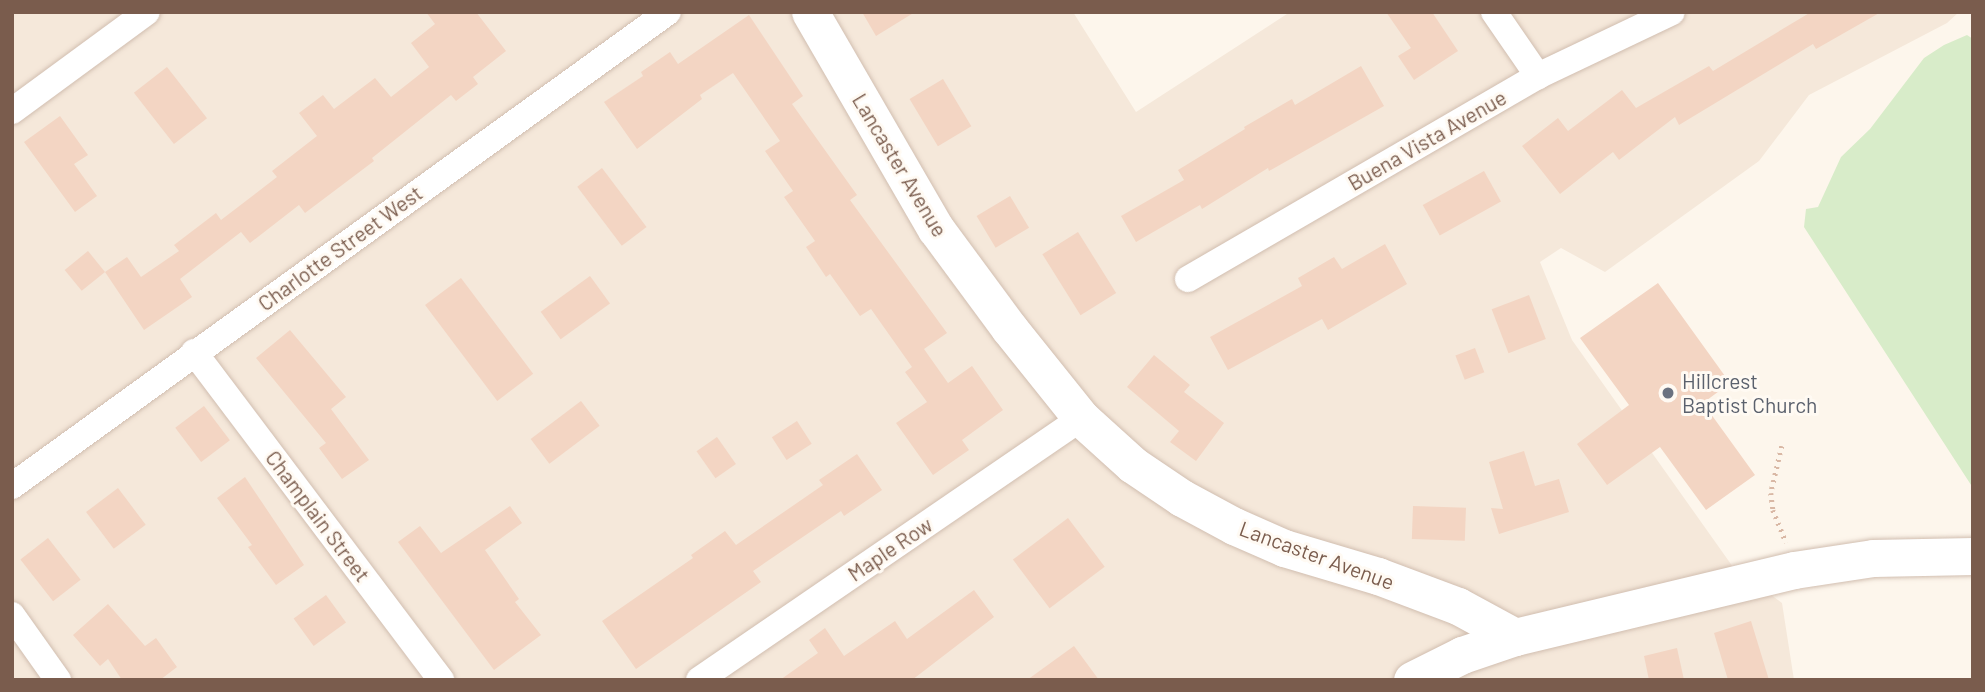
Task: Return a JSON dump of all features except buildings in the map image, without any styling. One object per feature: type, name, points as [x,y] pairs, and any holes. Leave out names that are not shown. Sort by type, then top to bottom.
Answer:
[{"type":"street","points":[[12,111],[147,12]]},
{"type":"street","name":"Charlotte Street West","points":[[12,486],[668,12]]},
{"type":"street","name":"Lancaster Avenue","points":[[810,12],[936,229],[1009,328],[1081,418],[1133,465],[1182,498],[1234,526],[1284,548],[1378,576],[1458,606],[1515,637]]},
{"type":"street","points":[[1494,12],[1538,76]]},
{"type":"street","name":"Buena Vista Avenue","points":[[1188,279],[1538,76],[1672,12]]},
{"type":"street","name":"Champlain Street","points":[[194,352],[441,680]]},
{"type":"street","name":"Maple Row","points":[[699,680],[1081,418]]},
{"type":"street","points":[[1412,680],[1462,655],[1515,637],[1794,570],[1873,558],[1973,556]]},
{"type":"street","points":[[12,615],[58,680]]},
{"type":"path","points":[[1782,446],[1771,492],[1773,510],[1784,532],[1794,570]]},
{"type":"shaded area","points":[[12,12],[1073,12],[1136,112],[1290,12],[1959,12],[1947,23],[1809,95],[1759,161],[1605,272],[1561,248],[1540,262],[1572,340],[1733,567],[1782,603],[1794,680],[12,680]]},
{"type":"green space","points":[[1967,35],[1973,39],[1973,488],[1804,227],[1806,209],[1818,207],[1841,157],[1870,129],[1924,58]]},
{"type":"place","name":"Hillcrest Baptist Church","points":[[1668,393]]}]
